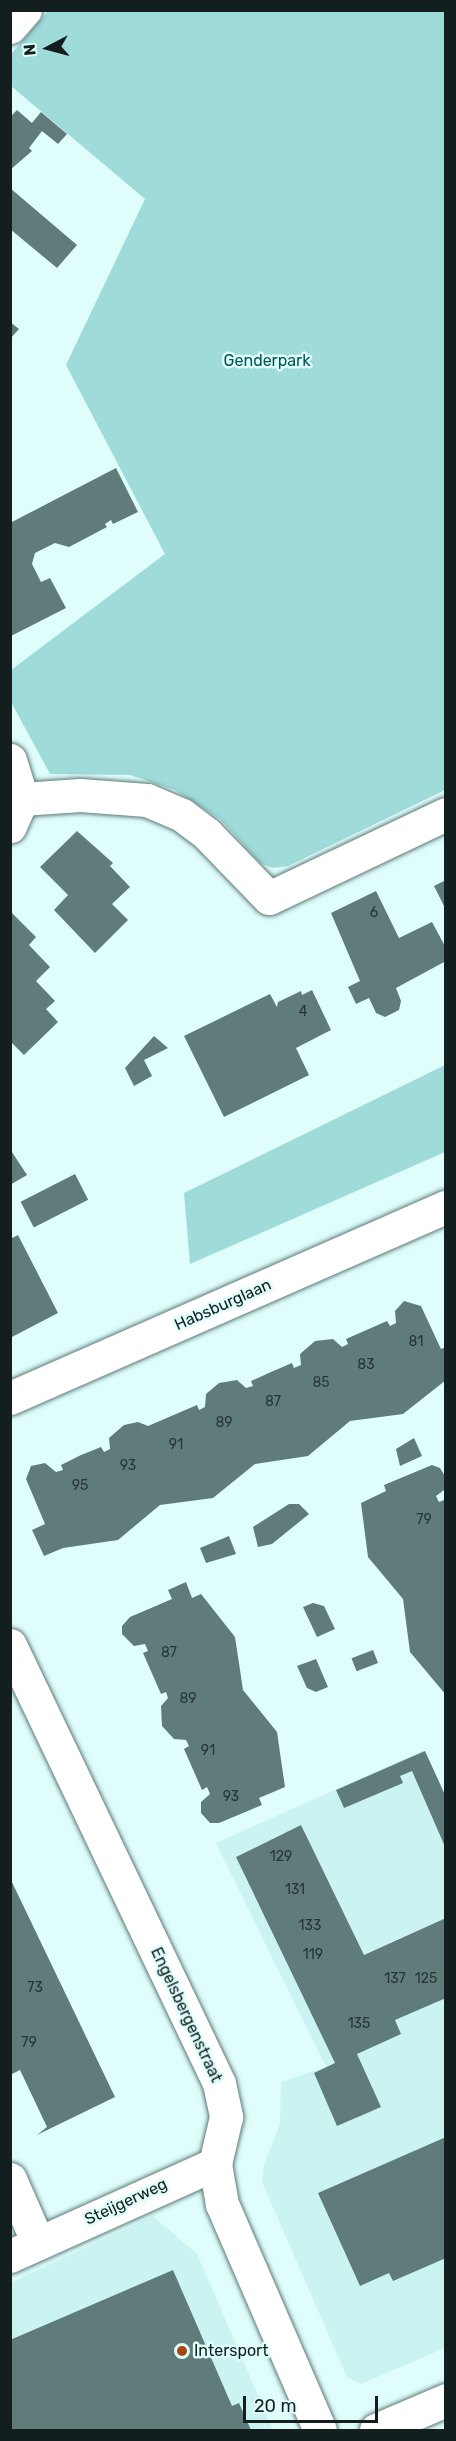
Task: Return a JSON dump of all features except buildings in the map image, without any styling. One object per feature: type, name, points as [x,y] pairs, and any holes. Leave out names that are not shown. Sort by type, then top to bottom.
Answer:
[{"type":"street","points":[[10,27],[24,10]]},
{"type":"street","points":[[10,760],[16,812],[80,795],[147,800],[182,815],[207,834],[269,898],[446,814]]},
{"type":"street","name":"Habsburglaan","points":[[10,1398],[442,1218]]},
{"type":"street","name":"Engelsbergenstraat","points":[[10,1645],[219,2083],[226,2118],[215,2164],[222,2204],[320,2430]]},
{"type":"street","name":"Steijgerweg","points":[[10,2179],[24,2249],[215,2164]]},
{"type":"street","points":[[376,2430],[446,2400]]},
{"type":"shaded area","points":[[424,1750],[445,1799],[445,2348],[361,2384],[347,2377],[262,2182],[264,2165],[280,2124],[281,2082],[326,2067],[216,1843]]},
{"type":"shaded area","points":[[153,2216],[197,2254],[273,2430],[11,2430],[10,2283]]},
{"type":"green space","name":"Genderpark","points":[[48,11],[445,11],[445,790],[288,866],[273,868],[260,863],[220,819],[175,790],[130,775],[50,774],[11,702],[11,670],[165,554],[66,365],[145,199],[11,86],[11,54]]},
{"type":"green space","points":[[445,1065],[445,1152],[190,1264],[184,1193]]},
{"type":"place","name":"Intersport","points":[[182,2351]]}]
